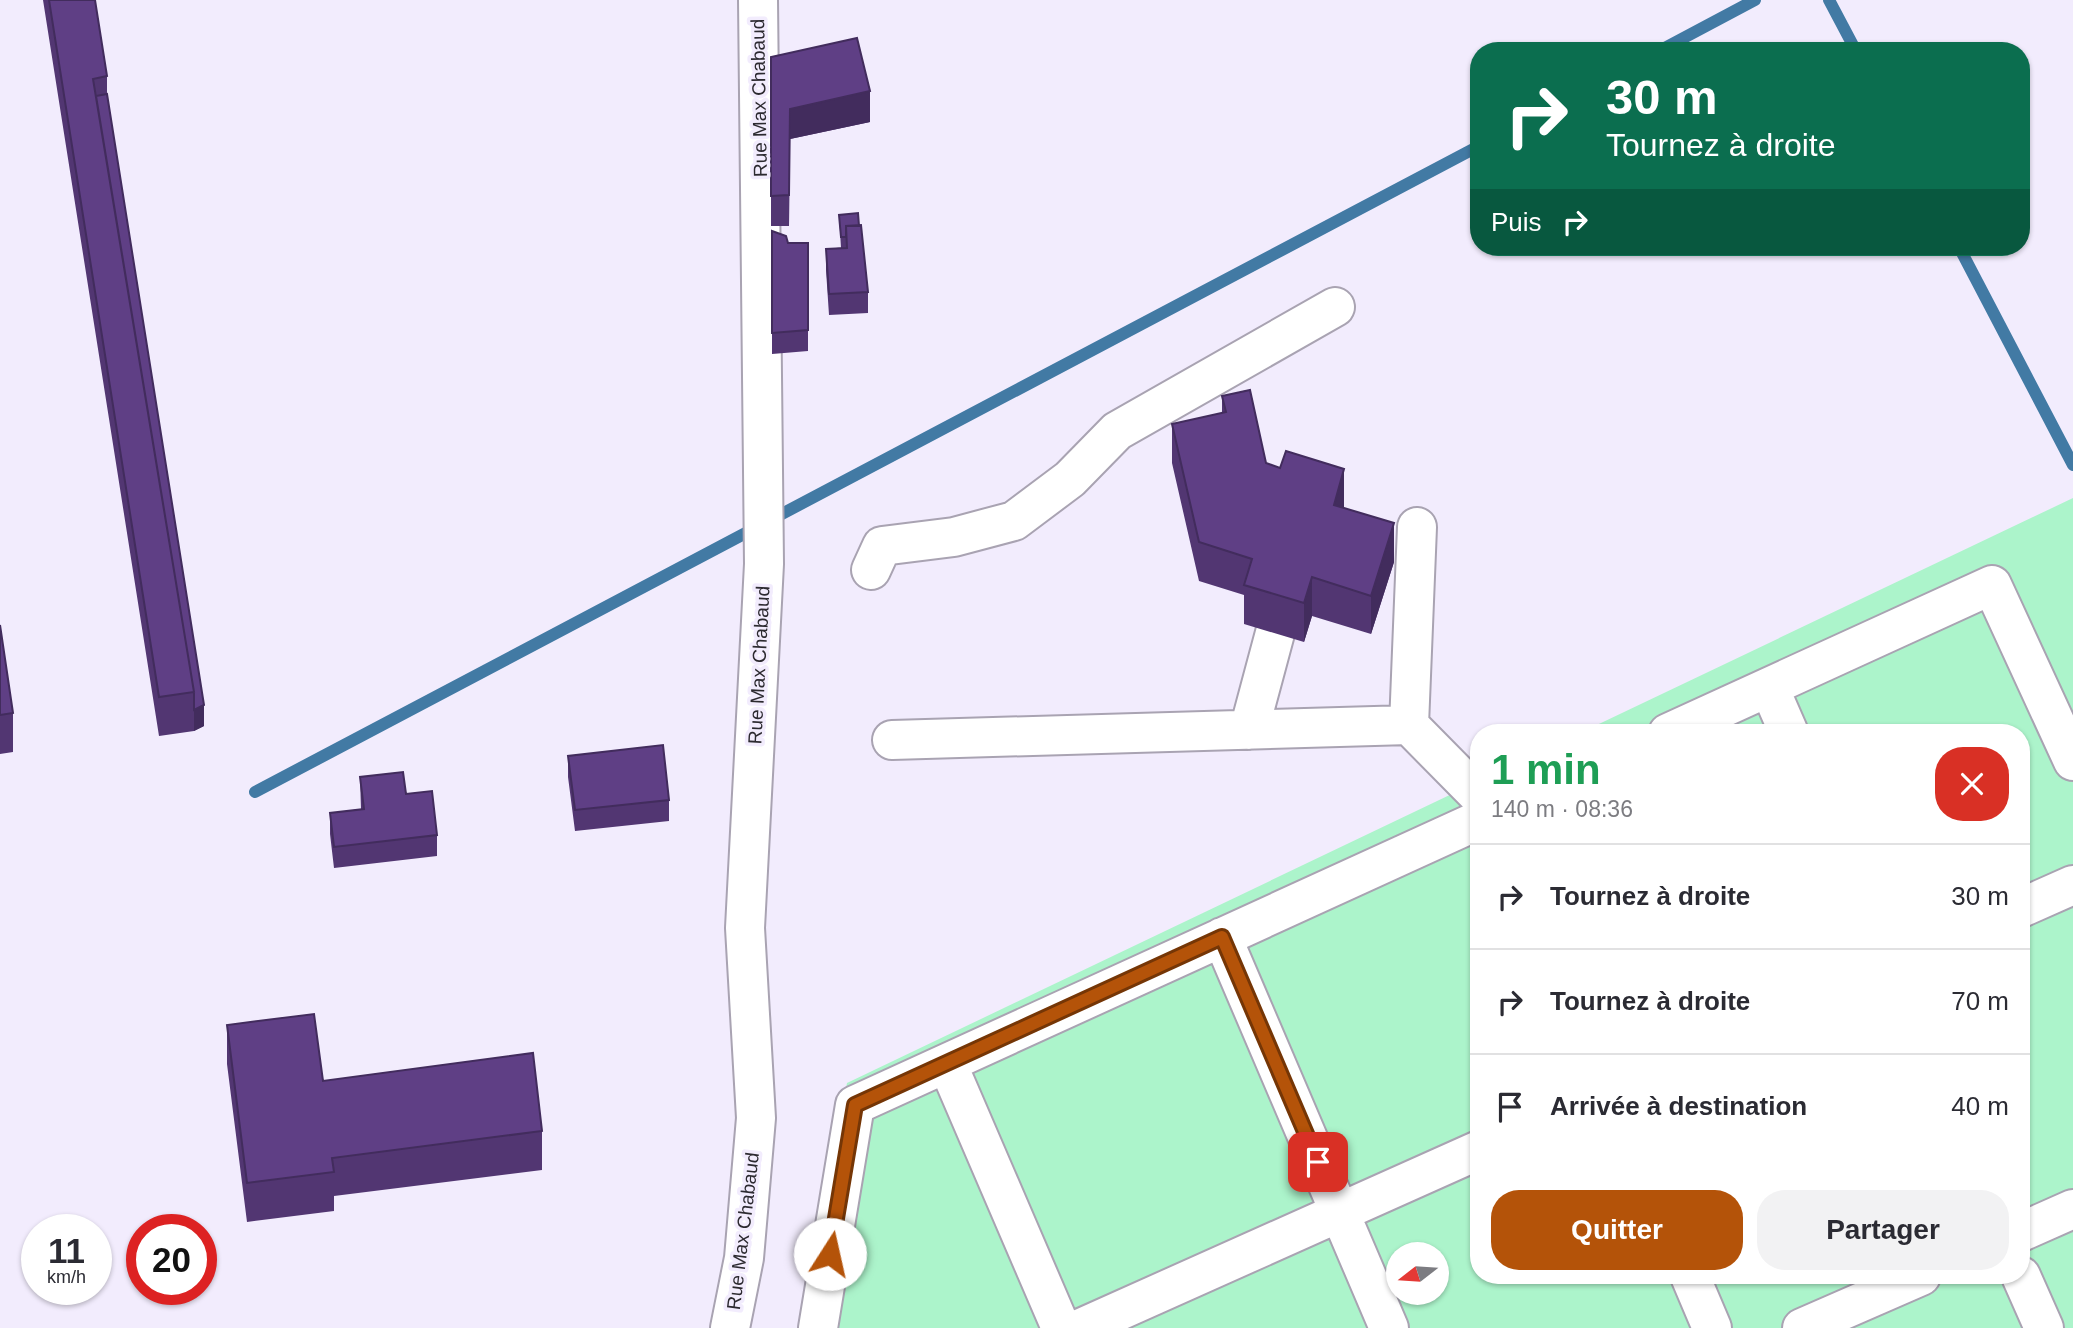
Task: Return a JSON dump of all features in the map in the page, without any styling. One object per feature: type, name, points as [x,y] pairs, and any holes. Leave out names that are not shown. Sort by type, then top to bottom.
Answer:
[{"type":"street","name":"Rue Max Chabaud","points":[[730,1328],[744,1258],[756,1118],[745,928],[764,557],[758,0]]},
{"type":"street","points":[[871,570],[883,545],[954,537],[1014,521],[1070,479],[1117,431],[1335,307]]},
{"type":"street","points":[[1417,527],[1409,725],[1470,787]]},
{"type":"street","points":[[1688,724],[1992,585],[2073,761]]},
{"type":"street","points":[[1249,730],[1275,633]]},
{"type":"street","points":[[1769,687],[1785,724]]},
{"type":"street","points":[[892,740],[1409,725]]},
{"type":"street","points":[[818,1328],[855,1105],[1470,824]]},
{"type":"street","points":[[2030,904],[2073,885]]},
{"type":"street","points":[[1222,937],[1389,1328]]},
{"type":"street","points":[[947,1063],[1061,1328]]},
{"type":"street","points":[[1081,1328],[1470,1154]]},
{"type":"street","points":[[2030,1228],[2073,1209]]},
{"type":"street","points":[[1693,1284],[1712,1328]]},
{"type":"street","points":[[1802,1328],[1903,1284]]},
{"type":"street","points":[[2025,1284],[2044,1328]]},
{"type":"green space","points":[[2073,498],[2073,1328],[808,1328],[820,1237],[847,1083],[1470,785],[1470,1284],[2030,1284],[2030,724],[1599,724]]},
{"type":"building","points":[[49,0],[95,0],[107,76],[93,79],[194,692],[159,697]]},
{"type":"building","points":[[857,38],[870,91],[790,109],[789,195],[771,196],[771,57]]},
{"type":"building","points":[[107,94],[204,705],[194,710],[194,692],[96,96]]},
{"type":"building","points":[[858,213],[859,226],[846,226],[846,237],[841,237],[839,215]]},
{"type":"building","points":[[861,225],[868,292],[829,294],[826,249],[847,248],[846,226]]},
{"type":"building","points":[[772,231],[786,236],[788,243],[808,243],[808,330],[772,333]]},
{"type":"building","points":[[1250,390],[1266,463],[1280,468],[1286,451],[1344,469],[1334,505],[1394,523],[1371,596],[1312,577],[1304,603],[1244,585],[1252,559],[1199,542],[1172,424],[1226,412],[1222,396]]},
{"type":"building","points":[[0,625],[13,713],[0,715]]},
{"type":"building","points":[[663,745],[669,800],[575,810],[568,756]]},
{"type":"building","points":[[403,772],[406,794],[432,791],[437,835],[334,847],[330,813],[364,809],[360,777]]},
{"type":"building","points":[[314,1014],[323,1081],[533,1053],[542,1131],[332,1158],[334,1172],[247,1183],[227,1025]]},
{"type":"waterway","points":[[1676,42],[1755,0]]},
{"type":"waterway","points":[[1829,0],[1851,42]]},
{"type":"waterway","points":[[255,792],[1470,151]]},
{"type":"waterway","points":[[1964,256],[2073,465]]},
{"type":"route","points":[[830,1254],[855,1105],[1222,937],[1318,1162]]}]
